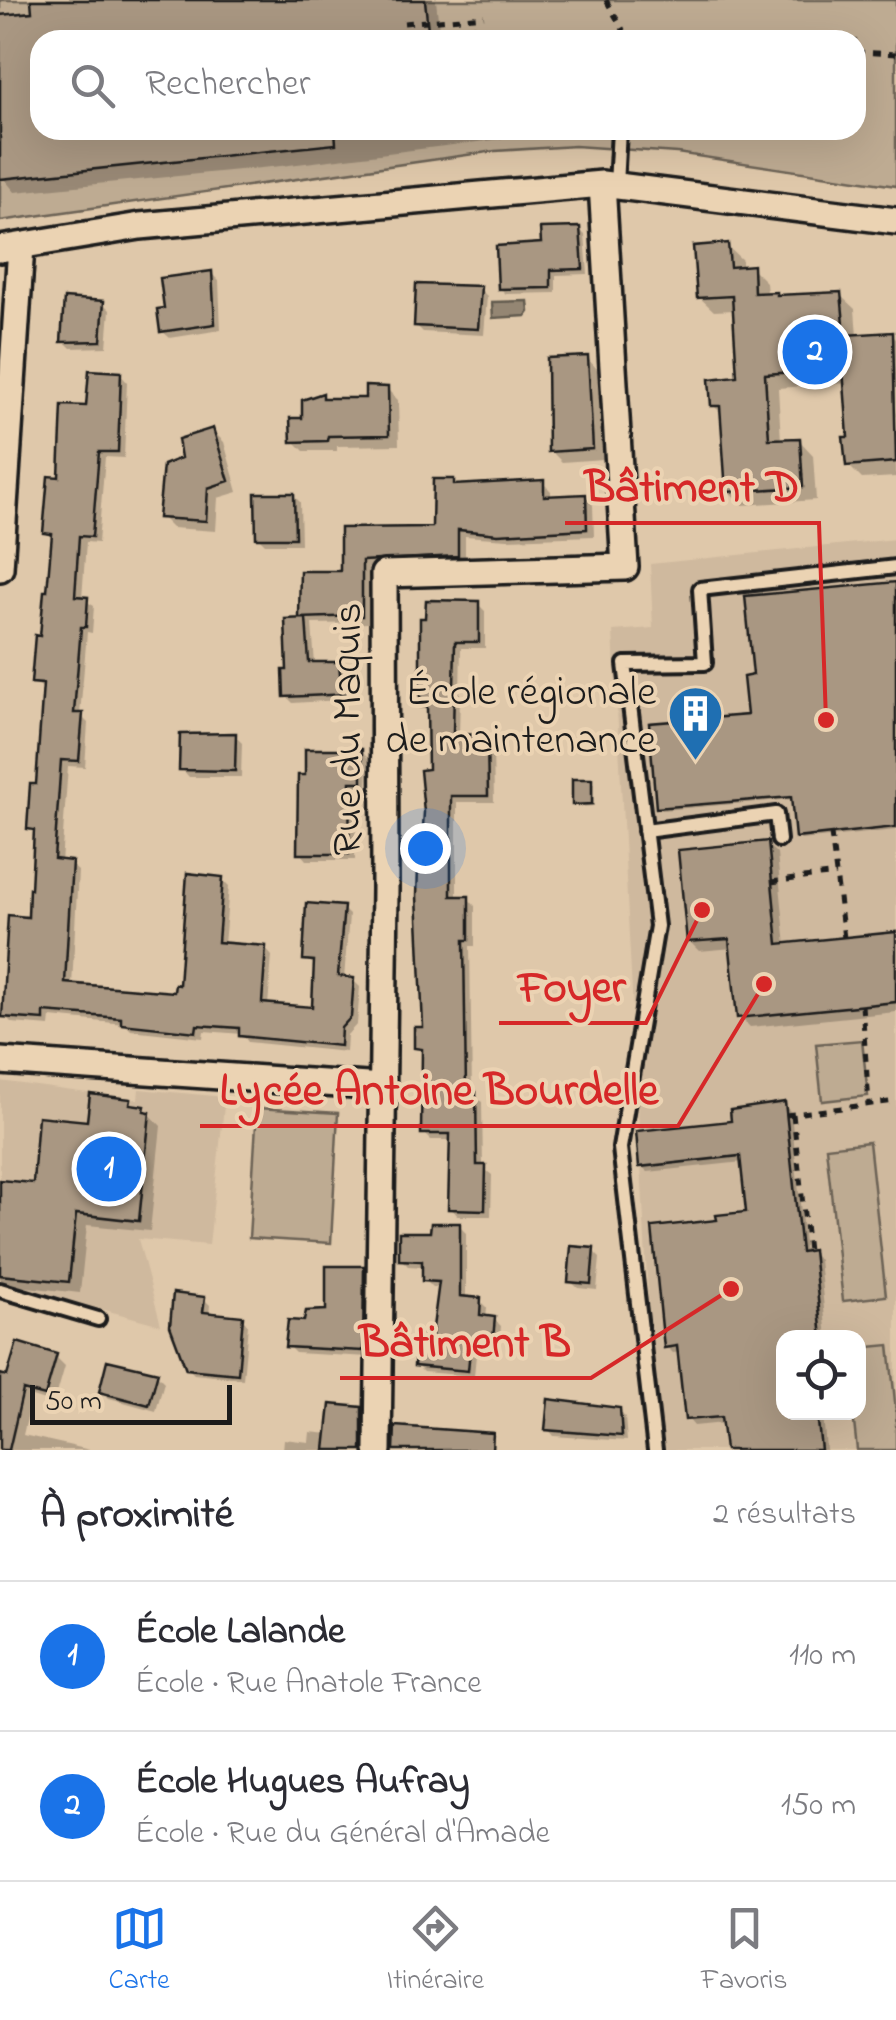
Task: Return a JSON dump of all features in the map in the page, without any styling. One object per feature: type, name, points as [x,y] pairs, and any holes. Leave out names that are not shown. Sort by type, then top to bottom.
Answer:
[{"type":"street","points":[[0,568],[10,248],[140,226],[609,185],[896,222]]},
{"type":"street","name":"Rue du Maquis","points":[[378,1450],[385,889],[384,574],[625,567],[609,185]]},
{"type":"street","points":[[0,1061],[382,1087]]},
{"type":"lane","points":[[609,185],[617,140]]},
{"type":"lane","points":[[655,1450],[620,1148],[657,926],[625,664],[705,663],[700,589],[896,567]]},
{"type":"lane","points":[[645,831],[776,814],[780,840]]},
{"type":"lane","points":[[0,1290],[98,1318]]},
{"type":"path","points":[[606,0],[623,30]]},
{"type":"path","points":[[404,23],[484,16]]},
{"type":"path","points":[[866,52],[896,54]]},
{"type":"path","points":[[831,834],[844,938]]},
{"type":"path","points":[[771,882],[836,874]]},
{"type":"path","points":[[862,1005],[869,1104]]},
{"type":"path","points":[[808,1251],[790,1114],[896,1101]]},
{"type":"shaded area","points":[[0,0],[896,0],[896,186],[677,153],[575,146],[495,151],[0,221]]},
{"type":"shaded area","points":[[528,301],[526,316],[493,318],[492,302]]},
{"type":"shaded area","points":[[896,539],[896,1450],[656,1450],[613,631],[653,628],[650,564]]},
{"type":"shaded area","points":[[862,1040],[868,1096],[822,1101],[816,1044]]},
{"type":"shaded area","points":[[0,1081],[131,1099],[138,1099],[139,1089],[225,1097],[209,1245],[138,1239],[161,1325],[0,1282]]},
{"type":"shaded area","points":[[257,1108],[338,1113],[331,1243],[249,1238]]},
{"type":"shaded area","points":[[869,1142],[886,1296],[843,1301],[826,1147]]},
{"type":"shaded area","points":[[889,1345],[896,1450],[857,1450],[854,1420],[866,1420],[866,1347]]},
{"type":"building","points":[[31,0],[425,0],[428,30],[30,30],[30,140],[336,140],[336,144],[0,179],[0,15],[32,12]]},
{"type":"building","points":[[580,227],[583,269],[551,270],[551,288],[498,289],[496,246],[541,243],[540,228]]},
{"type":"building","points":[[728,243],[730,267],[753,265],[754,293],[841,292],[845,335],[893,332],[896,462],[846,466],[843,369],[765,374],[769,439],[800,438],[803,487],[726,492],[720,406],[711,406],[709,379],[737,376],[732,296],[697,298],[693,246]]},
{"type":"building","points":[[212,271],[215,324],[160,332],[157,309],[164,308],[160,278]]},
{"type":"building","points":[[416,284],[481,286],[478,329],[414,326]]},
{"type":"building","points":[[64,298],[104,301],[101,341],[61,342]]},
{"type":"building","points":[[588,356],[593,449],[548,452],[547,358]]},
{"type":"building","points":[[89,370],[121,372],[118,452],[99,452],[92,537],[79,536],[75,596],[88,597],[86,627],[81,627],[74,713],[83,713],[79,761],[61,760],[54,859],[72,861],[65,983],[174,992],[175,984],[179,985],[187,873],[223,877],[218,942],[266,946],[262,1003],[312,1007],[314,961],[303,960],[306,903],[344,906],[338,976],[354,978],[351,1017],[341,1028],[340,1046],[239,1036],[239,1028],[197,1025],[196,1032],[121,1024],[121,1018],[44,1012],[44,1020],[2,1017],[8,915],[28,917],[31,889],[34,830],[27,829],[30,784],[36,784],[43,684],[31,683],[35,635],[40,636],[47,591],[52,534],[43,533],[48,476],[59,477],[62,405],[86,406]]},
{"type":"building","points":[[365,386],[388,387],[389,435],[328,436],[327,441],[291,442],[290,418],[302,418],[302,400],[323,393],[323,398],[365,398]]},
{"type":"building","points":[[213,428],[229,481],[208,488],[206,521],[158,518],[163,465],[181,458],[178,439]]},
{"type":"building","points":[[433,479],[454,479],[454,485],[544,480],[544,496],[586,494],[587,529],[498,534],[458,530],[458,556],[362,561],[362,616],[299,618],[300,571],[340,571],[340,528],[432,527]]},
{"type":"building","points":[[255,493],[294,493],[295,538],[256,538]]},
{"type":"building","points":[[896,582],[896,827],[795,838],[791,797],[656,808],[649,723],[747,715],[743,677],[753,675],[745,596]]},
{"type":"building","points":[[426,600],[479,601],[479,642],[455,642],[453,734],[487,735],[488,796],[451,796],[451,896],[469,896],[469,940],[464,940],[466,1092],[476,1092],[477,1165],[486,1165],[485,1210],[448,1209],[450,1134],[421,1134],[422,1049],[414,1048],[414,1027],[423,1027],[417,896],[424,812],[420,770],[428,769],[427,707],[420,707],[420,618],[425,618]]},
{"type":"building","points":[[306,618],[309,662],[339,662],[340,674],[350,673],[351,694],[284,697],[285,619]]},
{"type":"building","points":[[236,733],[235,771],[179,770],[180,734]]},
{"type":"building","points":[[305,749],[362,749],[362,782],[350,782],[349,854],[297,854],[298,775],[305,775]]},
{"type":"building","points":[[572,779],[592,779],[592,804],[572,805]]},
{"type":"building","points":[[768,841],[778,944],[896,932],[896,1002],[737,1018],[729,939],[687,942],[678,850]]},
{"type":"building","points":[[90,1094],[131,1099],[130,1104],[145,1106],[144,1111],[150,1112],[139,1221],[76,1214],[69,1282],[0,1275],[0,1180],[33,1183],[38,1116],[87,1121]]},
{"type":"building","points":[[785,1102],[801,1252],[813,1250],[821,1330],[776,1330],[776,1420],[818,1420],[821,1450],[725,1450],[721,1417],[685,1420],[677,1346],[664,1348],[652,1227],[717,1220],[716,1215],[746,1212],[740,1156],[639,1167],[636,1131],[731,1121],[730,1110]]},
{"type":"building","points":[[431,1223],[460,1223],[460,1296],[481,1298],[480,1315],[495,1317],[493,1340],[471,1338],[468,1371],[414,1366],[416,1334],[432,1335],[439,1282],[422,1281],[422,1261],[399,1260],[399,1232],[430,1232]]},
{"type":"building","points":[[571,1246],[594,1248],[591,1284],[568,1282]]},
{"type":"building","points":[[326,1266],[364,1266],[363,1351],[285,1347],[288,1320],[304,1321],[306,1311],[326,1310]]},
{"type":"building","points":[[173,1293],[205,1297],[203,1312],[243,1316],[238,1374],[186,1369],[170,1326]]},
{"type":"building","points":[[17,1342],[57,1354],[45,1396],[23,1390],[9,1450],[0,1450],[0,1374],[7,1376]]},
{"type":"building","points":[[107,1360],[158,1372],[149,1405],[99,1392]]},
{"type":"building","points":[[548,1399],[620,1408],[622,1436],[545,1430]]},
{"type":"building","points":[[330,1404],[362,1407],[362,1450],[325,1450]]},
{"type":"building","points":[[395,1426],[493,1433],[492,1450],[394,1450]]},
{"type":"place","name":"École Hugues Aufray","points":[[815,352]]},
{"type":"place","name":"Bâtiment D","points":[[826,720]]},
{"type":"place","name":"École régionale de maintenance","points":[[695,762]]},
{"type":"place","name":"Foyer","points":[[702,910]]},
{"type":"place","name":"Lycée Antoine Bourdelle","points":[[764,984]]},
{"type":"place","name":"École Lalande","points":[[109,1169]]},
{"type":"place","name":"Bâtiment B","points":[[731,1289]]}]
